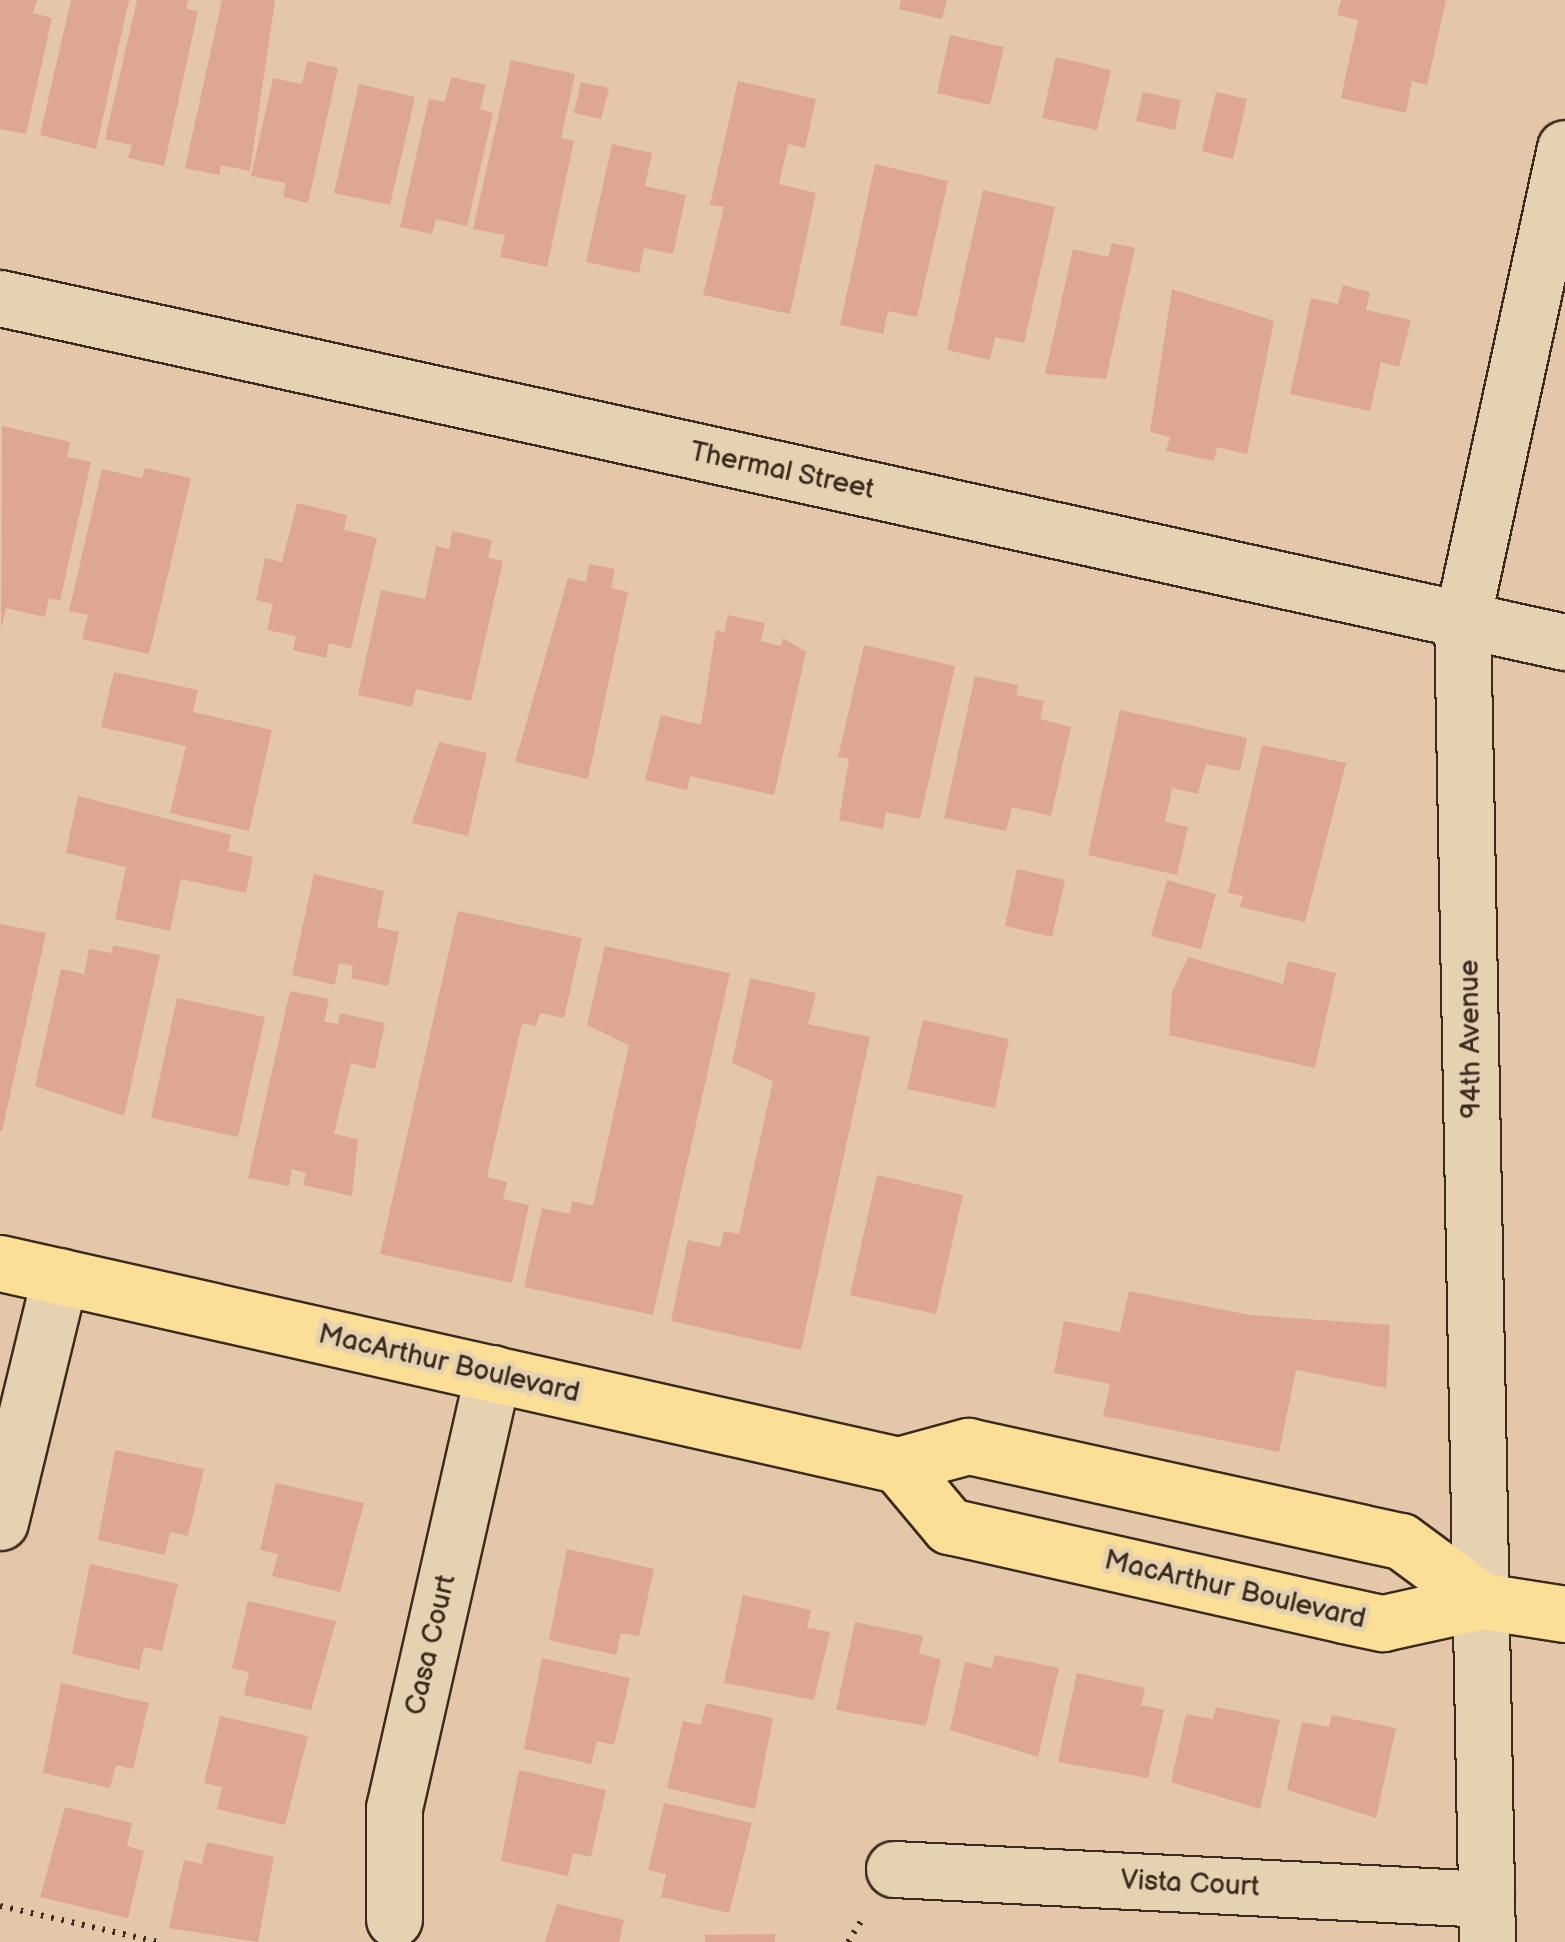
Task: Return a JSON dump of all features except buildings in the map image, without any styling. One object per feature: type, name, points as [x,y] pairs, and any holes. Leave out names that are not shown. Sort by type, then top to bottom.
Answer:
[{"type":"main road","name":"MacArthur Boulevard","points":[[0,1262],[898,1465],[968,1446],[1401,1541],[1482,1601]]},
{"type":"main road","name":"MacArthur Boulevard","points":[[898,1465],[949,1526],[1383,1624],[1482,1601],[1565,1614]]},
{"type":"street","name":"94th Avenue","points":[[1486,1920],[1462,620],[1565,148]]},
{"type":"street","name":"Thermal Street","points":[[0,298],[1565,642]]},
{"type":"street","points":[[0,1522],[60,1276]]},
{"type":"street","name":"Casa Court","points":[[394,1918],[394,1808],[493,1374]]},
{"type":"street","name":"Vista Court","points":[[894,1869],[1486,1920]]},
{"type":"path","points":[[0,1906],[159,1942]]}]
